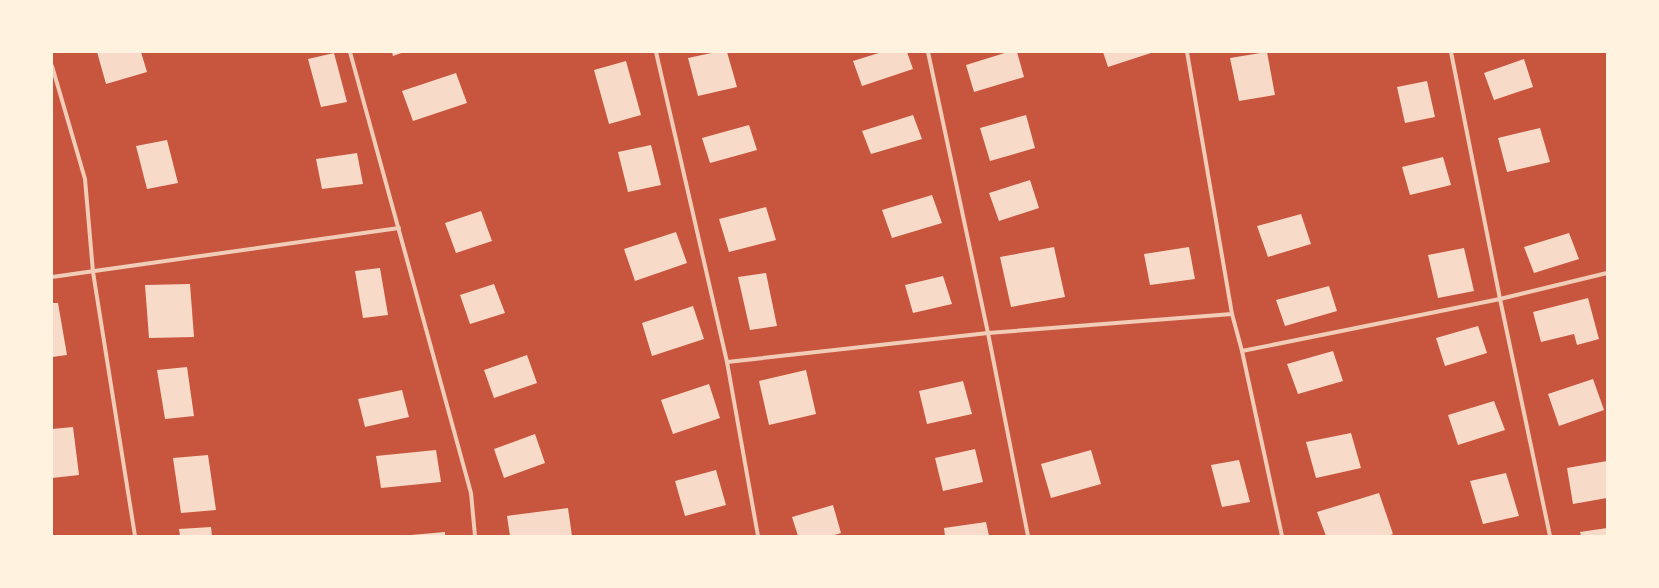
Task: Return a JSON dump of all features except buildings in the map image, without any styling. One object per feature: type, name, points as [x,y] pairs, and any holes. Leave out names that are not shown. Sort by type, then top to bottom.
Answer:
[{"type":"street","points":[[350,52],[471,493],[475,536]]},
{"type":"street","points":[[656,52],[727,362],[758,536]]},
{"type":"street","points":[[928,52],[988,333],[1028,536]]},
{"type":"street","points":[[1187,52],[1232,314],[1242,350],[1282,536]]},
{"type":"street","points":[[1451,52],[1500,299],[1550,536]]},
{"type":"street","points":[[52,66],[85,179],[93,272],[135,536]]},
{"type":"street","points":[[52,277],[399,228]]},
{"type":"street","points":[[1242,350],[1500,299],[1607,273]]},
{"type":"street","points":[[727,362],[988,333],[1232,314]]}]
